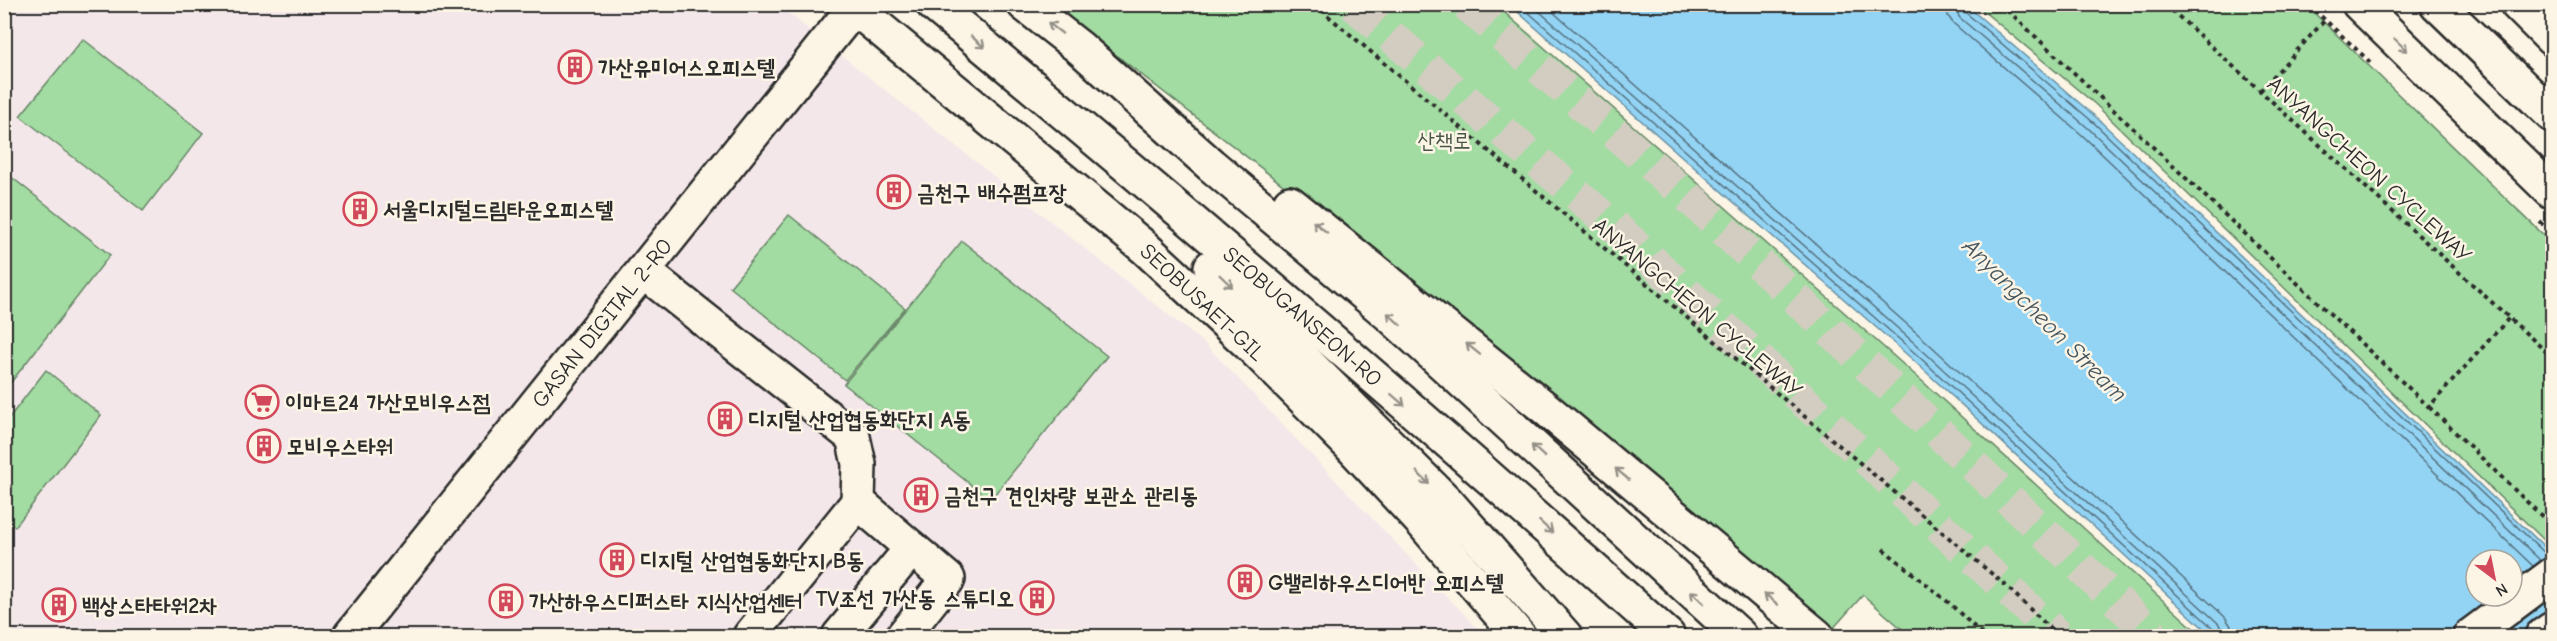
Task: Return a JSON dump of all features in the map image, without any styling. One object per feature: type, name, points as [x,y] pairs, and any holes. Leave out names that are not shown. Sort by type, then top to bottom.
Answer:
[{"type":"main road","name":"SEOBUGANSEON-RO","points":[[933,4],[1037,90],[1537,519],[1668,636]]},
{"type":"main road","points":[[1024,4],[1256,177],[1371,267],[1545,408],[1817,636]]},
{"type":"main road","points":[[2359,4],[2553,192]]},
{"type":"main road","points":[[2437,4],[2553,115]]},
{"type":"main road","points":[[2517,4],[2553,39]]},
{"type":"main road","name":"GASAN DIGITAL 2-RO","points":[[350,636],[644,271],[852,6]]},
{"type":"main road","name":"SEOBUSAET-GIL","points":[[852,6],[1144,247],[1251,346],[1349,444],[1422,522],[1519,636]]},
{"type":"main road","points":[[1080,48],[1211,165],[1392,317],[1740,636]]},
{"type":"main road","points":[[1037,90],[1169,226],[1293,346],[1447,502],[1565,636]]},
{"type":"main road","points":[[644,271],[854,437],[859,464],[858,502],[750,636]]},
{"type":"main road","points":[[858,502],[948,579],[903,636]]},
{"type":"main road","points":[[839,636],[912,548]]},
{"type":"main road","points":[[2470,636],[2553,575]]},
{"type":"main road","points":[[2542,636],[2553,629]]},
{"type":"path","name":"ANYANGCHEON CYCLEWAY","points":[[1314,4],[2004,584],[2058,636]]},
{"type":"path","points":[[2001,4],[2553,526]]},
{"type":"path","name":"ANYANGCHEON CYCLEWAY","points":[[2165,4],[2553,357]]},
{"type":"path","points":[[2260,91],[2325,20]]},
{"type":"path","points":[[2429,407],[2509,318]]},
{"type":"path","points":[[1883,549],[1948,602],[1984,636]]},
{"type":"shaded area","points":[[4,5],[778,5],[1204,343],[1485,636],[5,636]]},
{"type":"green space","name":"산책로","points":[[1052,5],[1496,5],[1922,381],[2202,636],[1910,636],[1863,595],[1830,632],[1451,316]]},
{"type":"green space","points":[[1976,5],[2306,5],[2552,243],[2552,533],[2544,540],[2095,104]]},
{"type":"green space","points":[[83,39],[203,133],[143,211],[20,116]]},
{"type":"green space","points":[[5,172],[110,255],[5,390]]},
{"type":"green space","points":[[789,215],[905,308],[845,380],[730,287]]},
{"type":"green space","points":[[962,241],[1107,356],[990,500],[844,384]]},
{"type":"green space","points":[[46,370],[101,415],[15,527],[5,519],[5,423]]},
{"type":"water","name":"Anyangcheon Stream","points":[[1510,5],[1966,5],[2097,118],[2552,554],[2552,636],[2212,636],[1912,359]]},
{"type":"tunnel","points":[[1353,4],[1623,234],[2058,636]]},
{"type":"tunnel","points":[[1466,4],[1693,201],[2154,636]]},
{"type":"place","name":"가산유미어스오피스텔","points":[[575,67]]},
{"type":"place","name":"금천구 배수펌프장","points":[[894,192]]},
{"type":"place","name":"서울디지털드림타운오피스텔","points":[[360,209]]},
{"type":"place","name":"이마트24 가산모비우스점","points":[[262,402]]},
{"type":"place","name":"디지털 산업협동화단지 A동","points":[[725,419]]},
{"type":"place","name":"모비우스타워","points":[[264,446]]},
{"type":"place","name":"금천구 견인차량 보관소 관리동","points":[[921,495]]},
{"type":"place","name":"디지털 산업협동화단지 B동","points":[[617,560]]},
{"type":"place","name":"G밸리하우스디어반 오피스텔","points":[[1245,582]]},
{"type":"place","name":"TV조선 가산동 스튜디오","points":[[1037,598]]},
{"type":"place","name":"가산하우스디퍼스타 지식산업센터","points":[[506,601]]},
{"type":"place","name":"백상스타타워2차","points":[[59,605]]}]
